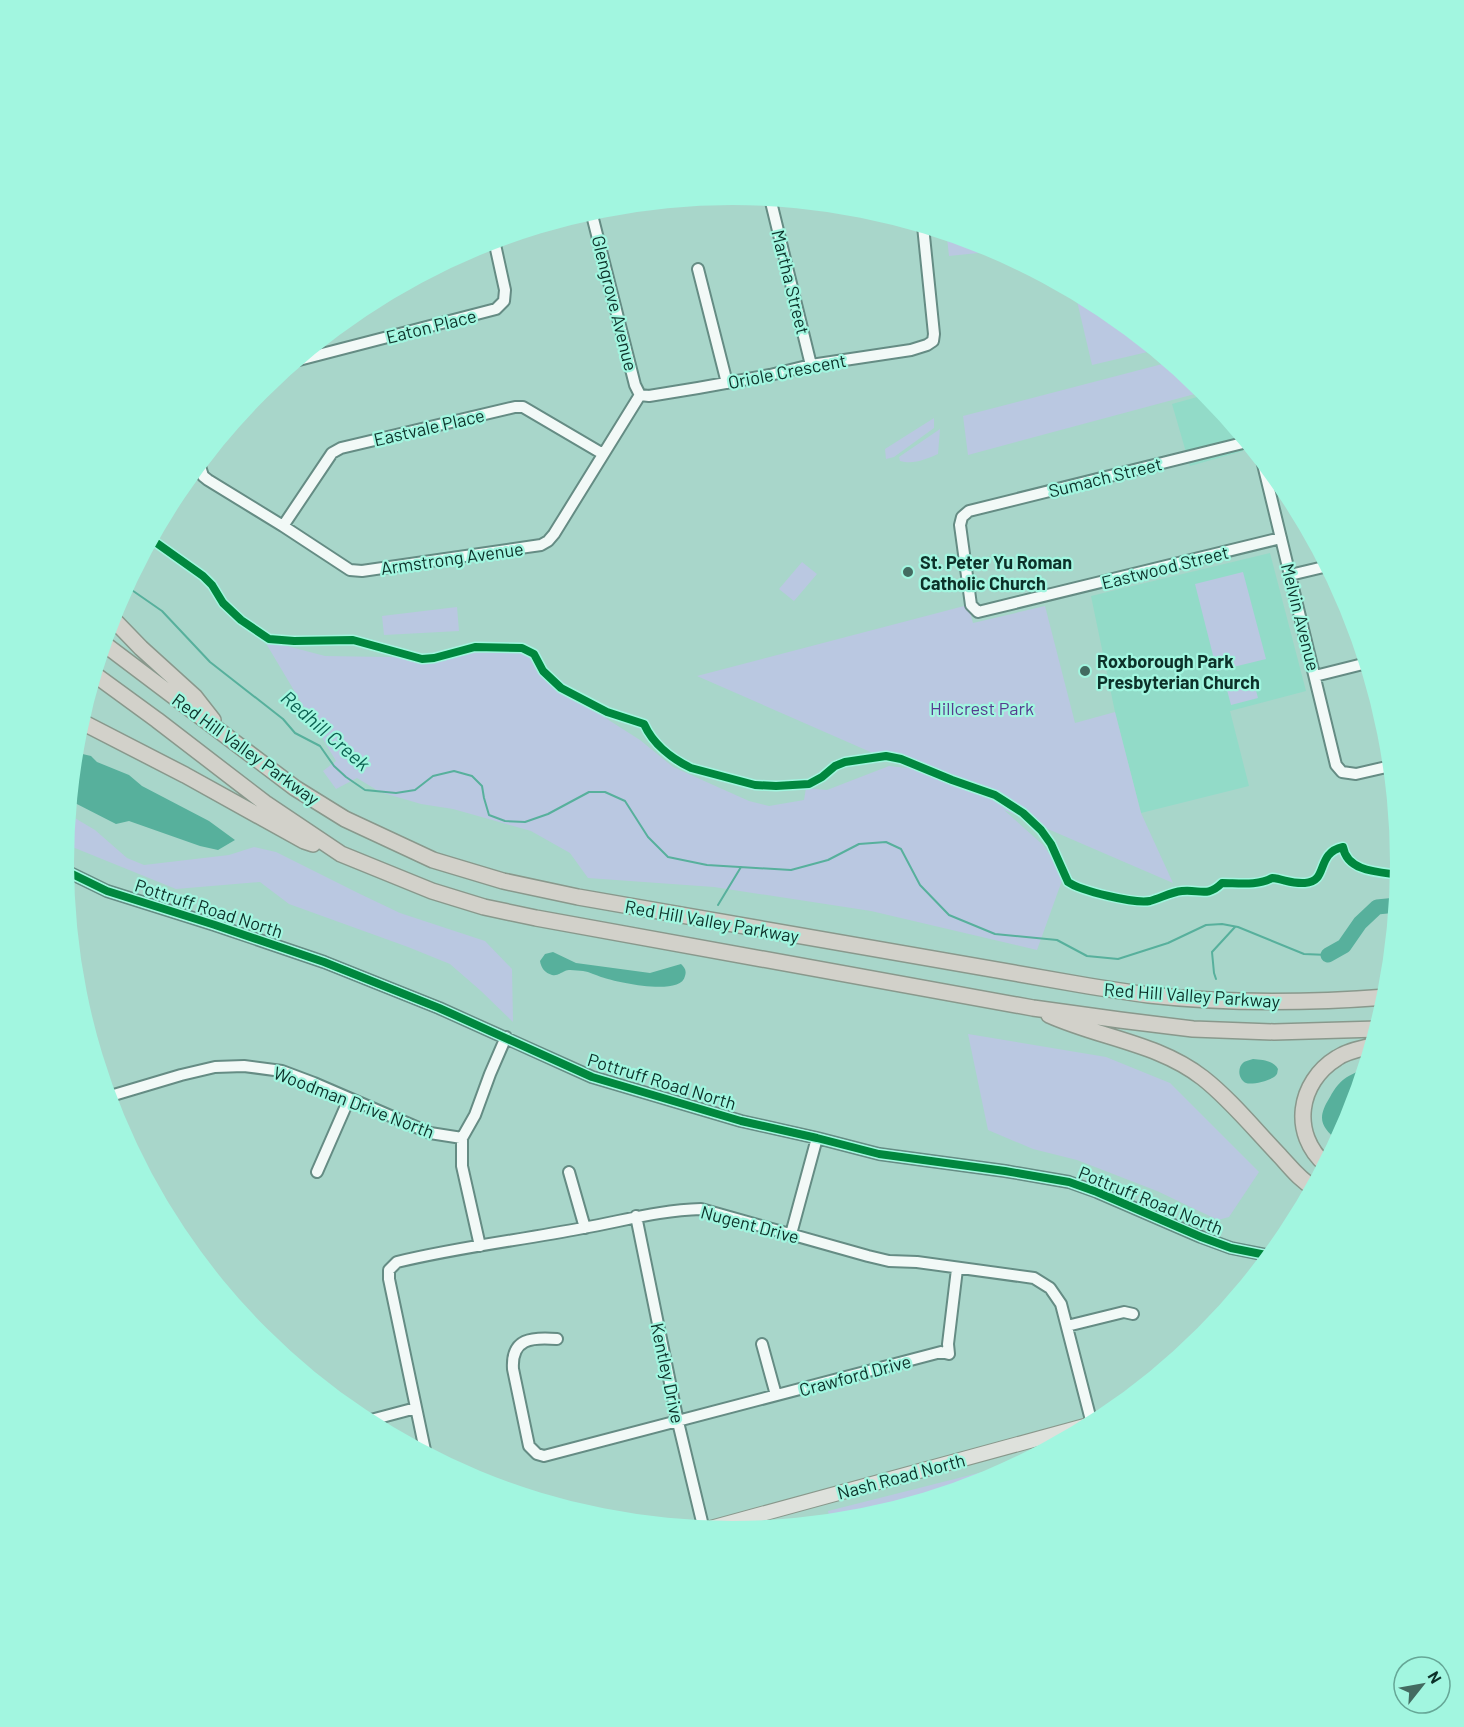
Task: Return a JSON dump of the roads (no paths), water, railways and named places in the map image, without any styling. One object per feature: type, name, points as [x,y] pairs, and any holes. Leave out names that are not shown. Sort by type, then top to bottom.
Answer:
[{"type":"highway","points":[[119,625],[195,697],[224,735]]},
{"type":"highway","name":"Red Hill Valley Parkway","points":[[110,648],[295,788],[345,819],[433,860],[504,881],[578,897],[1150,995],[1225,1001],[1299,1002],[1377,998]]},
{"type":"highway","name":"Red Hill Valley Parkway","points":[[100,679],[265,803],[342,854],[432,891],[484,907],[1033,1008],[1193,1029],[1274,1032],[1369,1029]]},
{"type":"highway","points":[[88,725],[185,775],[304,841],[342,854]]},
{"type":"highway","points":[[1033,1008],[1070,1024],[1148,1048],[1203,1078],[1307,1183]]},
{"type":"highway","points":[[1321,1159],[1308,1142],[1304,1128],[1303,1111],[1309,1087],[1321,1070],[1335,1058],[1364,1048]]},
{"type":"main road","name":"Nash Road North","points":[[732,1522],[1066,1431]]},
{"type":"street","name":"Martha Street","points":[[772,206],[811,365]]},
{"type":"street","name":"Glengrove Avenue","points":[[593,220],[635,385],[640,395]]},
{"type":"street","name":"Oriole Crescent","points":[[640,395],[649,396],[727,383],[811,365],[911,350],[927,345],[933,341],[934,334],[924,234]]},
{"type":"street","name":"Eaton Place","points":[[312,357],[496,309],[504,301],[505,290],[496,249]]},
{"type":"street","points":[[698,270],[727,383]]},
{"type":"street","name":"Armstrong Avenue","points":[[202,473],[207,480],[350,570],[362,571],[541,545],[554,534],[640,395]]},
{"type":"street","name":"Eastvale Place","points":[[283,526],[332,453],[341,448],[515,407],[523,407],[603,454]]},
{"type":"street","name":"Sumach Street","points":[[978,612],[971,607],[970,603],[960,527],[961,519],[969,511],[1239,444]]},
{"type":"street","name":"Melvin Avenue","points":[[1271,485],[1281,538],[1336,765],[1342,772],[1356,774],[1383,768]]},
{"type":"street","name":"Eastwood Street","points":[[978,612],[1281,538]]},
{"type":"street","points":[[1290,575],[1321,568]]},
{"type":"street","points":[[1315,676],[1360,665]]},
{"type":"street","name":"Pottruff Road North","points":[[74,875],[107,891],[324,962],[439,1008],[592,1077],[741,1121],[879,1154],[1015,1172],[1069,1182],[1201,1238],[1231,1248],[1261,1254]]},
{"type":"street","points":[[480,1246],[462,1166],[462,1138],[475,1114],[506,1037]]},
{"type":"street","name":"Woodman Drive North","points":[[116,1094],[215,1067],[244,1066],[282,1071],[430,1133],[462,1138]]},
{"type":"street","points":[[317,1172],[348,1099]]},
{"type":"street","points":[[791,1234],[817,1138]]},
{"type":"street","points":[[569,1172],[585,1228]]},
{"type":"street","name":"Nugent Drive","points":[[424,1445],[389,1279],[389,1270],[396,1262],[676,1209],[701,1209],[889,1261],[917,1262],[1034,1278],[1050,1288],[1061,1304],[1093,1414]]},
{"type":"street","name":"Kentley Drive","points":[[636,1216],[678,1422],[701,1521]]},
{"type":"street","name":"Crawford Drive","points":[[557,1339],[538,1337],[525,1341],[516,1347],[512,1356],[529,1446],[537,1454],[544,1456],[941,1352],[949,1353],[948,1344],[957,1269]]},
{"type":"street","points":[[1067,1326],[1124,1312],[1132,1314]]},
{"type":"street","points":[[762,1344],[776,1395]]},
{"type":"street","points":[[378,1418],[416,1408]]},
{"type":"waterway","name":"Redhill Creek","points":[[133,591],[162,611],[210,662],[283,719],[295,733],[320,746],[334,766],[365,790],[396,793],[415,790],[433,776],[454,771],[472,776],[482,786],[489,815],[505,821],[525,822],[548,814],[589,792],[605,792],[625,801],[648,837],[668,857],[707,865],[791,870],[828,860],[859,844],[886,842],[901,849],[920,885],[949,915],[995,934],[1057,940],[1087,956],[1118,959],[1168,943],[1206,925],[1222,924],[1238,927],[1304,954],[1328,955]]},
{"type":"waterway","points":[[718,905],[741,867]]},
{"type":"waterway","name":"Redhill Creek","points":[[1328,955],[1344,946],[1360,923],[1377,907],[1389,906]]},
{"type":"waterway","points":[[1216,979],[1212,952],[1235,927]]},
{"type":"place","name":"St. Peter Yu Roman Catholic Church","points":[[908,572]]},
{"type":"place","name":"Roxborough Park Presbyterian Church","points":[[1085,671]]},
{"type":"park label","name":"Hillcrest Park","points":[[982,708]]}]
